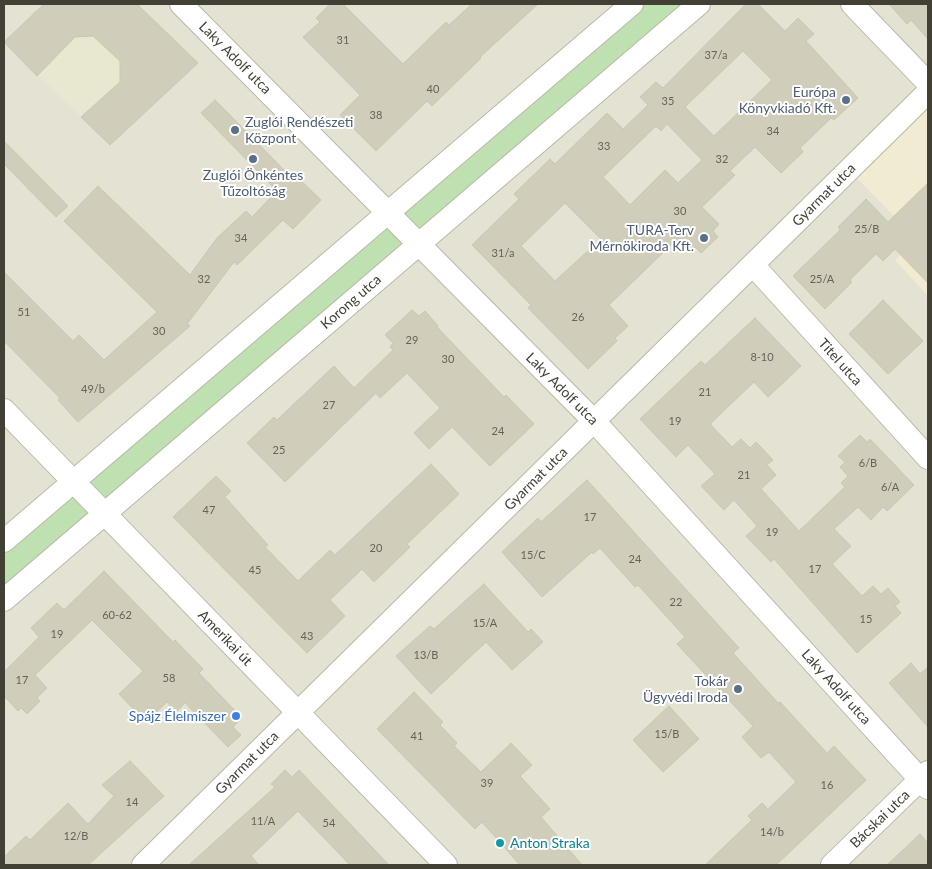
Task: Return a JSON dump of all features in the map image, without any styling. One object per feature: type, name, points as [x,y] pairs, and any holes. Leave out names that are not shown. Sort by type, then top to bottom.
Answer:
[{"type":"street","name":"Laky Adolf utca","points":[[181,4],[594,421],[926,780]]},
{"type":"street","points":[[4,541],[632,4]]},
{"type":"street","name":"Korong utca","points":[[4,600],[699,4]]},
{"type":"street","points":[[852,4],[928,82]]},
{"type":"street","name":"Gyarmat utca","points":[[143,865],[928,92]]},
{"type":"street","name":"Titel utca","points":[[753,265],[928,458]]},
{"type":"street","name":"Amerikai út","points":[[4,410],[446,865]]},
{"type":"street","name":"Bácskai utca","points":[[832,865],[926,780]]},
{"type":"shaded area","points":[[4,4],[928,4],[928,865],[4,865]]},
{"type":"shaded area","points":[[44,4],[137,4],[198,63],[110,145],[4,42]]},
{"type":"shaded area","points":[[928,92],[928,296],[895,260],[917,240],[849,170]]},
{"type":"green space","points":[[646,4],[684,4],[4,589],[4,552]]},
{"type":"building","points":[[44,4],[137,4],[198,63],[110,145],[81,117],[120,82],[120,61],[93,36],[75,37],[37,76],[4,42]]},
{"type":"building","points":[[330,4],[343,4],[403,64],[446,22],[449,25],[472,4],[538,4],[480,57],[432,106],[427,101],[376,151],[340,115],[360,95],[303,37],[320,22],[316,18]]},
{"type":"building","points":[[746,4],[758,4],[785,31],[798,18],[814,34],[806,41],[858,98],[834,120],[831,118],[800,148],[803,152],[781,173],[755,147],[730,171],[735,175],[702,207],[719,224],[713,231],[718,237],[701,253],[695,247],[690,251],[687,247],[684,250],[675,241],[609,305],[628,326],[615,338],[617,341],[588,369],[528,308],[531,305],[472,245],[519,199],[514,194],[550,159],[555,164],[607,113],[623,129],[648,105],[640,97],[656,82],[663,88]],"holes":[[[743,51],[772,80],[714,136],[685,107]],[[667,124],[702,160],[678,183],[665,170],[630,205],[603,177],[656,126],[661,131]],[[565,203],[601,239],[555,281],[521,246]]]},
{"type":"building","points":[[889,4],[928,4],[928,39],[911,20],[907,24]]},
{"type":"building","points":[[215,100],[291,177],[294,174],[321,200],[293,229],[283,220],[237,265],[234,262],[187,324],[190,326],[78,422],[58,400],[60,398],[4,341],[4,272],[73,341],[79,335],[104,360],[157,312],[64,221],[98,186],[190,275],[217,238],[246,211],[252,217],[277,191],[201,113]]},
{"type":"building","points":[[4,141],[68,206],[56,217],[4,164]]},
{"type":"building","points":[[928,183],[928,283],[895,249],[883,261],[876,254],[825,309],[793,276],[840,230],[838,227],[866,199],[888,222]]},
{"type":"building","points":[[883,300],[923,341],[888,374],[849,334]]},
{"type":"building","points":[[412,310],[419,316],[425,311],[437,327],[504,397],[506,395],[534,424],[490,466],[452,427],[429,449],[414,433],[440,408],[407,373],[380,398],[376,393],[285,482],[247,443],[274,417],[277,420],[334,366],[354,388],[393,350],[390,347],[393,343],[385,335]]},
{"type":"building","points":[[755,318],[801,366],[768,397],[754,382],[710,424],[732,447],[741,439],[750,448],[756,442],[773,460],[767,465],[776,475],[761,489],[799,531],[845,487],[841,483],[848,476],[840,467],[845,462],[838,456],[860,435],[867,442],[870,439],[914,485],[887,511],[883,507],[871,520],[858,507],[834,529],[851,546],[832,564],[862,596],[873,586],[881,594],[888,588],[900,602],[895,606],[901,613],[857,653],[774,559],[771,562],[746,536],[757,526],[734,500],[724,510],[701,486],[715,474],[688,445],[676,457],[640,419],[701,361],[705,365]]},
{"type":"building","points":[[431,464],[459,494],[407,544],[410,547],[374,582],[362,569],[330,600],[345,616],[307,653],[173,517],[216,476],[231,491],[225,497],[268,545],[265,547],[298,581],[330,550],[335,555]]},
{"type":"building","points":[[587,480],[739,648],[733,653],[778,703],[780,702],[827,753],[834,746],[866,780],[776,865],[705,865],[752,820],[748,816],[762,803],[768,809],[796,782],[769,752],[761,758],[742,737],[753,726],[677,644],[685,637],[638,585],[635,587],[600,548],[593,554],[592,552],[542,597],[502,552],[538,518],[541,522]]},
{"type":"building","points":[[104,571],[173,642],[175,640],[203,669],[199,673],[242,718],[233,727],[241,735],[228,747],[185,703],[176,712],[167,702],[146,722],[119,694],[143,671],[92,620],[35,675],[47,688],[37,698],[40,701],[27,714],[21,708],[18,711],[4,696],[4,672],[39,637],[31,628],[57,603],[64,610]]},
{"type":"building","points":[[484,584],[528,632],[531,629],[543,642],[512,670],[486,642],[431,694],[396,656],[430,626],[434,629]]},
{"type":"building","points":[[911,663],[920,674],[928,667],[928,727],[889,683]]},
{"type":"building","points":[[414,692],[443,722],[440,725],[457,743],[454,746],[481,772],[511,743],[532,765],[520,776],[550,809],[541,817],[582,865],[520,865],[482,822],[475,829],[377,729]]},
{"type":"building","points":[[669,706],[699,739],[663,772],[633,740]]},
{"type":"building","points":[[130,761],[164,796],[88,865],[4,865],[4,857],[26,836],[30,840],[68,803],[88,824],[114,796],[102,785]]},
{"type":"building","points":[[285,770],[292,777],[299,770],[389,865],[350,865],[298,811],[251,856],[259,865],[189,865],[275,787],[271,784]]},
{"type":"building","points":[[920,834],[928,843],[928,865],[887,865]]},
{"type":"place","name":"Európa Könyvkiadó Kft.","points":[[846,100]]},
{"type":"place","name":"Zuglói Rendészeti Központ","points":[[235,130]]},
{"type":"place","name":"Zuglói Önkéntes Tűzoltóság","points":[[253,159]]},
{"type":"place","name":"TURA-Terv Mérnökiroda Kft.","points":[[704,238]]},
{"type":"place","name":"Tokár Ügyvédi Iroda","points":[[738,689]]},
{"type":"place","name":"Spájz Élelmiszer","points":[[236,716]]},
{"type":"place","name":"Anton Straka","points":[[500,843]]}]
